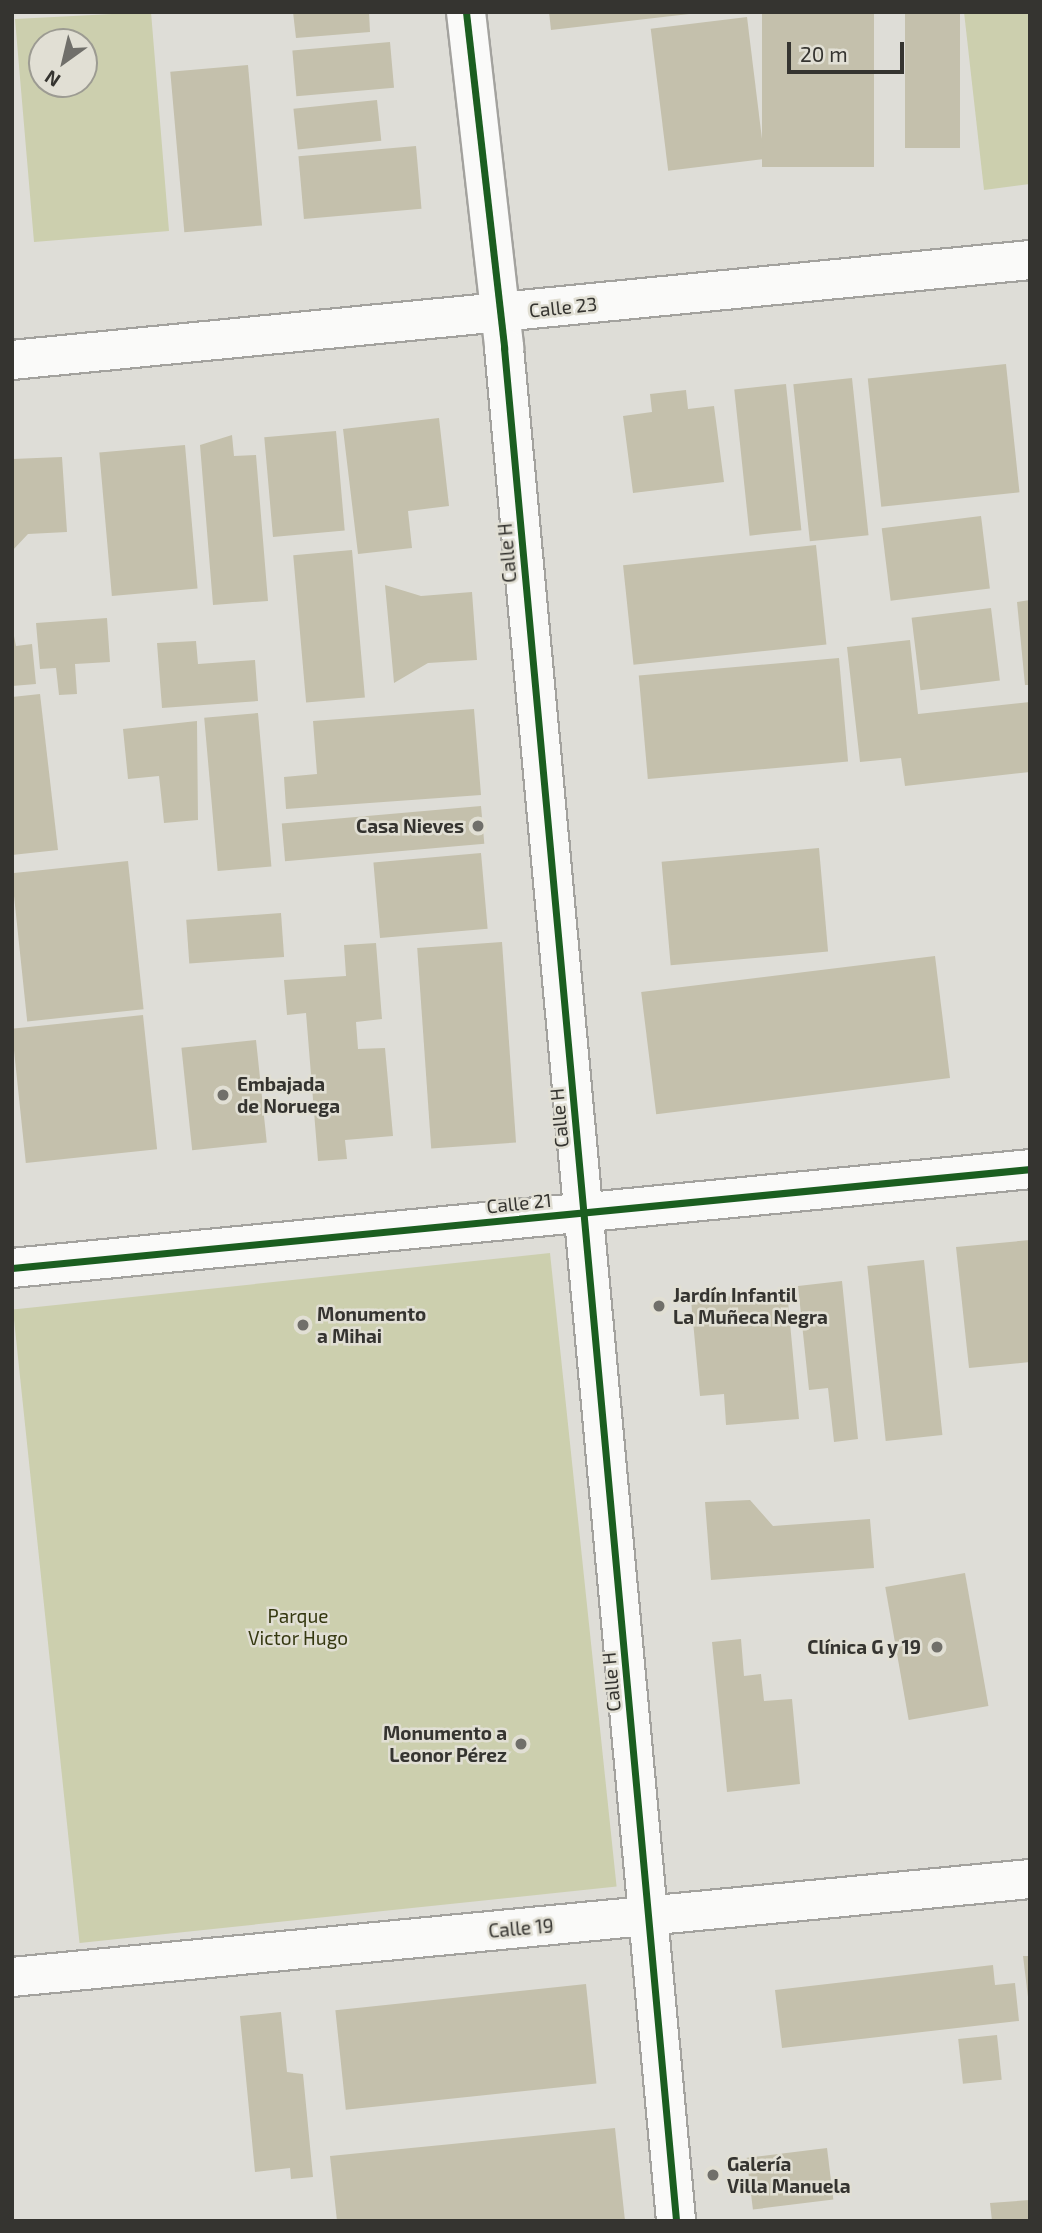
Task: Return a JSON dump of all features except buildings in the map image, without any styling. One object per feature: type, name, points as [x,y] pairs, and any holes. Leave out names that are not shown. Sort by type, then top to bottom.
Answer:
[{"type":"street","name":"Calle H","points":[[466,12],[501,313],[676,2221]]},
{"type":"street","name":"Calle 23","points":[[12,360],[1030,260]]},
{"type":"street","name":"Calle 21","points":[[12,1268],[1030,1169]]},
{"type":"street","name":"Calle 19","points":[[12,1977],[1030,1879]]},
{"type":"green space","points":[[151,12],[169,231],[34,242],[15,19]]},
{"type":"green space","points":[[964,12],[1030,12],[1030,184],[984,190]]},
{"type":"green space","name":"Parque Victor Hugo","points":[[550,1253],[617,1887],[80,1943],[13,1309]]},
{"type":"cycle path","points":[[466,12],[504,348],[676,2221]]},
{"type":"cycle path","points":[[12,1268],[1030,1169]]},
{"type":"place","name":"Casa Nieves","points":[[478,826]]},
{"type":"place","name":"Embajada de Noruega","points":[[223,1095]]},
{"type":"place","name":"Jardín Infantil La Muñeca Negra","points":[[659,1306]]},
{"type":"place","name":"Monumento a Mihai","points":[[303,1325]]},
{"type":"place","name":"Clínica G y 19","points":[[937,1647]]},
{"type":"place","name":"Monumento a Leonor Pérez","points":[[521,1744]]},
{"type":"place","name":"Galería Villa Manuela","points":[[713,2175]]}]
